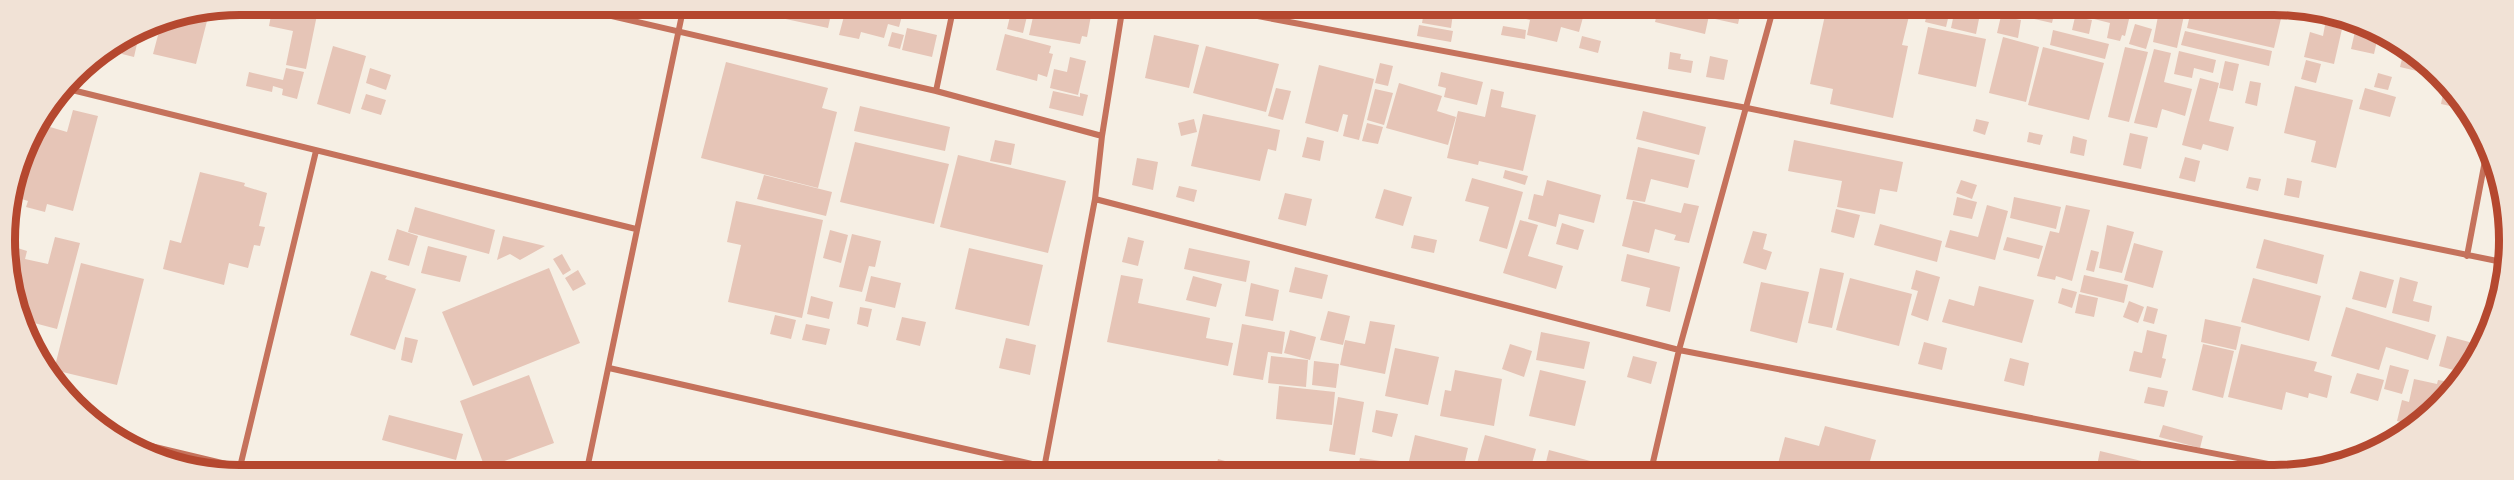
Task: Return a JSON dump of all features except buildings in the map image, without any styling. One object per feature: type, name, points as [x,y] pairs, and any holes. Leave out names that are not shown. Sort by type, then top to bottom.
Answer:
[{"type":"street","points":[[608,15],[936,91],[1101,136]]},
{"type":"street","points":[[588,465],[682,15]]},
{"type":"street","points":[[936,91],[952,15]]},
{"type":"street","points":[[1045,465],[1095,199],[1101,136],[1121,15]]},
{"type":"street","points":[[1252,15],[1747,108],[2498,261]]},
{"type":"street","points":[[1652,465],[1679,350],[1772,15]]},
{"type":"street","points":[[73,90],[636,229]]},
{"type":"street","points":[[240,465],[316,152]]},
{"type":"street","points":[[2467,256],[2485,162]]},
{"type":"street","points":[[1095,199],[1679,350],[2274,465]]},
{"type":"street","points":[[609,368],[1041,465]]},
{"type":"street","points":[[143,443],[232,465]]}]
